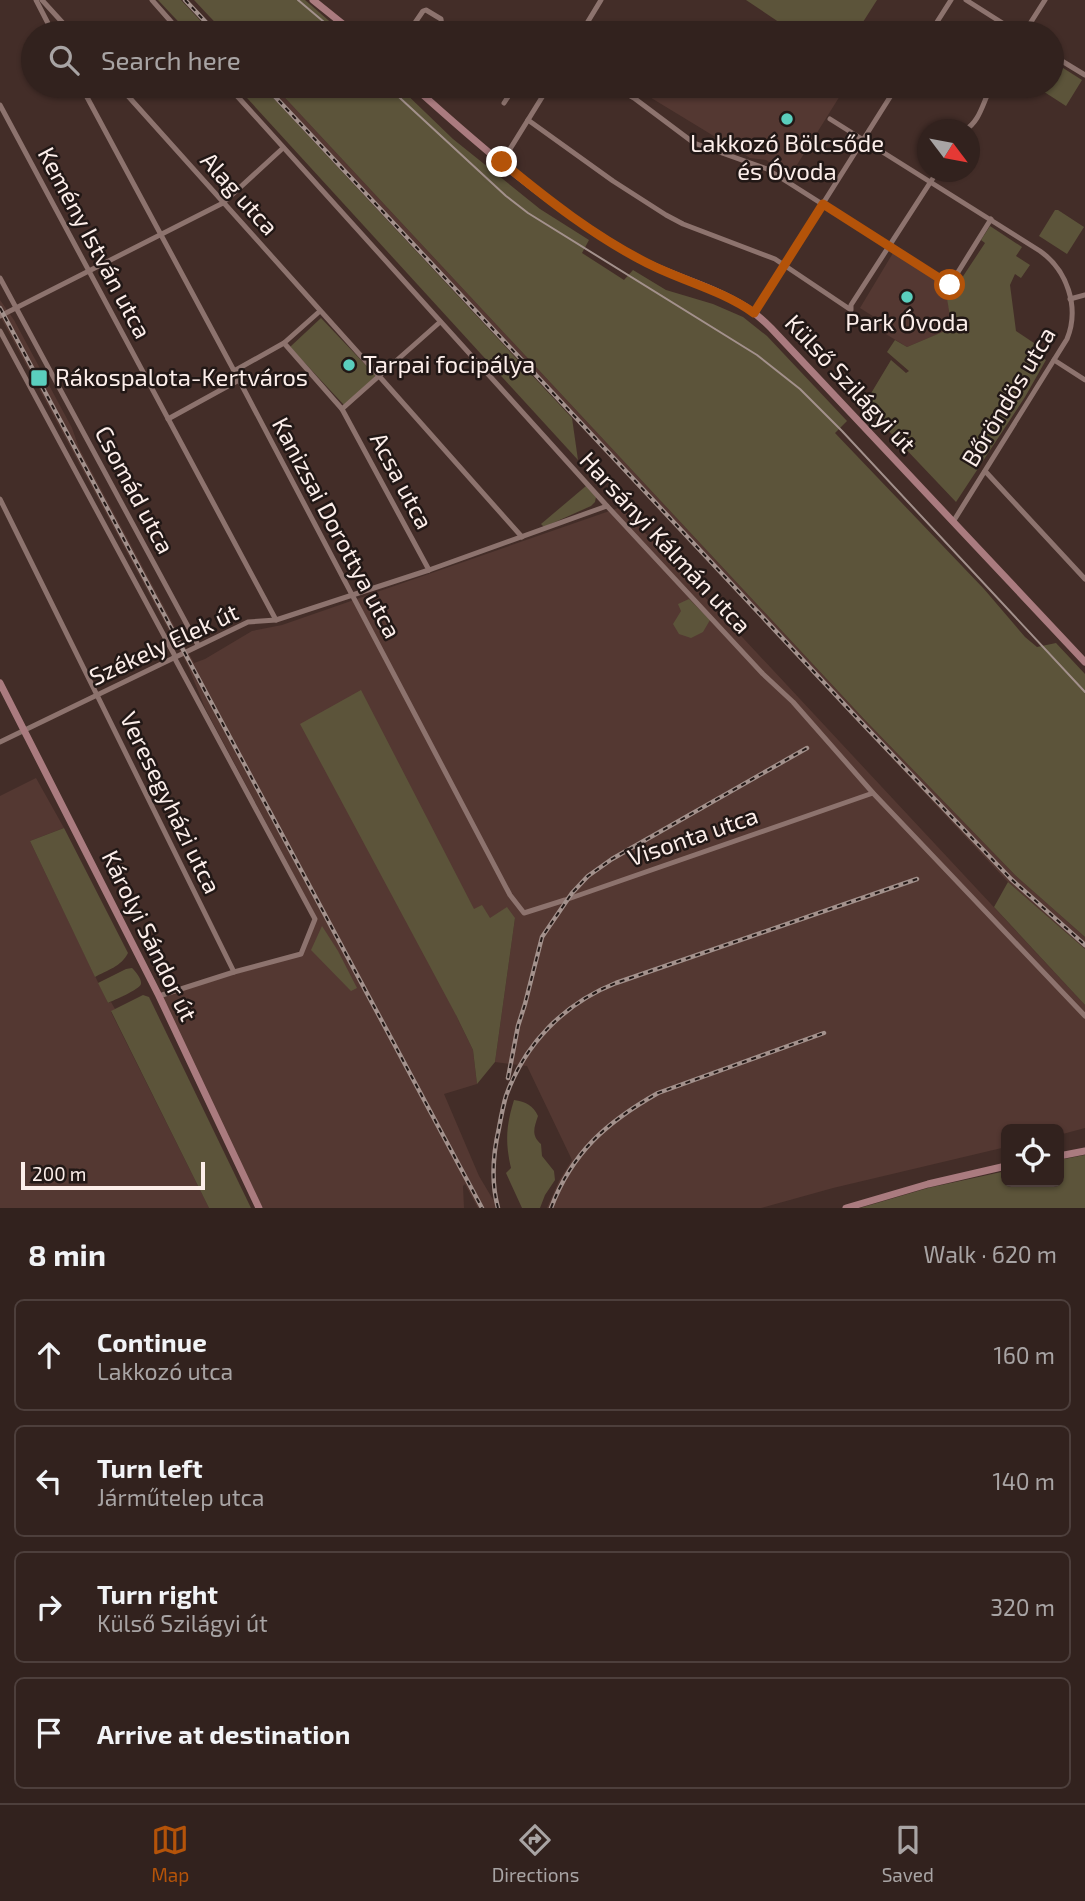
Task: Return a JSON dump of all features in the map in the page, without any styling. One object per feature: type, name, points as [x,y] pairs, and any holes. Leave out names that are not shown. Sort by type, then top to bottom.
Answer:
[{"type":"street","points":[[36,0],[47,21]]},
{"type":"street","points":[[41,0],[61,21]]},
{"type":"street","points":[[152,0],[170,21]]},
{"type":"street","points":[[313,0],[340,21]]},
{"type":"street","points":[[323,0],[336,18]]},
{"type":"street","points":[[588,21],[601,0]]},
{"type":"street","points":[[938,21],[951,0]]},
{"type":"street","points":[[966,0],[999,21]]},
{"type":"street","points":[[1032,21],[1045,0]]},
{"type":"street","points":[[416,21],[426,10],[441,21]]},
{"type":"street","points":[[1064,62],[1085,75]]},
{"type":"street","name":"Kanizsai Dorottya utca","points":[[88,98],[510,895],[524,913]]},
{"type":"street","name":"Alag utca","points":[[129,98],[379,376]]},
{"type":"street","name":"Harsányi Kálmán utca","points":[[239,98],[607,506],[763,674],[793,702],[873,793],[1085,1016]]},
{"type":"street","name":"Külső Szilágyi út","points":[[427,98],[555,205],[605,239],[650,265],[732,299],[754,313],[1085,662]]},
{"type":"street","points":[[505,103],[508,98]]},
{"type":"street","points":[[502,162],[542,98]]},
{"type":"street","points":[[632,98],[689,140],[767,169],[950,285],[991,219]]},
{"type":"street","points":[[754,313],[889,98]]},
{"type":"street","points":[[975,119],[986,98]]},
{"type":"street","name":"Kemény István utca","points":[[0,105],[276,620]]},
{"type":"street","name":"Bőröndös utca","points":[[830,119],[917,174]]},
{"type":"street","name":"Külső Szilágyi út","points":[[528,120],[666,215],[775,259],[851,310],[851,305],[888,247]]},
{"type":"street","points":[[0,316],[223,203],[283,148]]},
{"type":"street","points":[[888,247],[930,182]]},
{"type":"street","name":"Bőröndös utca","points":[[930,182],[991,219],[1055,263],[1064,278],[1072,314],[1070,331],[1054,360],[953,522]]},
{"type":"street","name":"Csomád utca","points":[[0,278],[198,645]]},
{"type":"street","points":[[1070,299],[1085,295]]},
{"type":"street","points":[[234,371],[284,343],[320,311]]},
{"type":"street","points":[[342,409],[440,322]]},
{"type":"street","name":"Csomád utca","points":[[0,331],[315,919],[302,954],[234,972]]},
{"type":"street","name":"Acsa utca","points":[[284,343],[342,409],[429,569]]},
{"type":"street","points":[[1054,360],[1085,380]]},
{"type":"street","points":[[379,376],[522,537]]},
{"type":"street","points":[[168,419],[239,380]]},
{"type":"street","points":[[985,471],[1085,579]]},
{"type":"street","name":"Veresegyházi utca","points":[[0,499],[234,972]]},
{"type":"street","name":"Székely Elek út","points":[[0,742],[248,622],[276,620],[607,506]]},
{"type":"street","name":"Károlyi Sándor út","points":[[0,683],[159,996],[259,1208]]},
{"type":"street","name":"Visonta utca","points":[[524,913],[873,793]]},
{"type":"street","points":[[159,996],[234,972]]},
{"type":"street","points":[[1064,1155],[1085,1151]]},
{"type":"street","points":[[846,1208],[928,1184],[1001,1167]]},
{"type":"shaded area","points":[[158,0],[181,0],[201,21],[178,21]]},
{"type":"shaded area","points":[[194,0],[305,0],[329,21],[214,21]]},
{"type":"shaded area","points":[[746,0],[877,0],[864,21],[777,21]]},
{"type":"shaded area","points":[[1064,69],[1082,80],[1066,106],[1054,98],[1064,98]]},
{"type":"shaded area","points":[[247,98],[273,98],[572,418],[578,460]]},
{"type":"shaded area","points":[[273,98],[285,98],[864,719],[1015,875],[1085,937],[1085,949],[1008,882]]},
{"type":"shaded area","points":[[285,98],[410,98],[453,139],[540,209],[589,240],[582,253],[624,280],[633,270],[666,290],[713,304],[743,317],[767,336],[847,421],[835,433],[984,589],[1025,637],[1037,647],[1056,643],[1085,674],[1085,937],[1015,875],[864,719]]},
{"type":"shaded area","name":"Lakkozó Bölcsőde és Óvoda","points":[[651,98],[839,98],[790,176],[766,160],[750,158]]},
{"type":"shaded area","points":[[1055,210],[1084,227],[1067,254],[1039,236]]},
{"type":"shaded area","points":[[990,226],[1022,247],[1016,256],[1030,265],[1021,278],[1015,274],[1010,285],[1016,331],[1040,347],[1037,353],[1046,360],[956,502],[864,405],[891,360],[906,373],[909,371],[887,352],[895,340],[907,347],[952,328],[945,287],[954,290],[985,243],[981,240]]},
{"type":"shaded area","name":"Park Óvoda","points":[[893,253],[945,286],[953,328],[907,347],[881,331],[879,320],[860,308]]},
{"type":"shaded area","points":[[0,300],[14,320],[72,428],[79,448],[194,663],[252,631],[282,625],[621,507],[1085,1005],[1085,1128],[1064,1134],[1064,1124],[1001,1124],[1001,1148],[761,1208],[547,1208],[572,1160],[527,1066],[495,1062],[515,918],[456,1015],[473,1050],[477,1084],[444,1094],[479,1176],[498,1208],[478,1208],[465,1184],[464,1208],[263,1208],[158,997],[303,954],[317,918],[205,708],[188,666],[0,316]]},
{"type":"shaded area","points":[[321,318],[376,376],[344,405],[290,347]]},
{"type":"shaded area","points":[[586,486],[596,497],[591,506],[544,527],[541,524]]},
{"type":"shaded area","points":[[689,599],[710,620],[703,632],[691,638],[679,634],[673,624],[681,611],[678,604]]},
{"type":"shaded area","points":[[361,690],[474,909],[482,905],[490,918],[507,907],[515,918],[495,1062],[477,1084],[473,1050],[456,1015],[300,724]]},
{"type":"shaded area","points":[[36,778],[64,828],[30,841],[108,1003],[111,1002],[115,1009],[111,1012],[209,1208],[0,1208],[0,796]]},
{"type":"shaded area","points":[[64,828],[128,953],[118,965],[95,977],[30,841]]},
{"type":"shaded area","points":[[1008,882],[1085,949],[1085,1005],[994,907]]},
{"type":"shaded area","points":[[322,926],[357,988],[351,991],[311,950]]},
{"type":"shaded area","points":[[132,968],[141,984],[108,1003],[98,983]]},
{"type":"shaded area","points":[[143,995],[149,997],[251,1208],[209,1208],[111,1011]]},
{"type":"shaded area","points":[[514,1100],[529,1105],[536,1112],[538,1116],[535,1134],[541,1144],[542,1156],[554,1171],[555,1180],[540,1208],[522,1208],[506,1173],[511,1168],[507,1134]]},
{"type":"shaded area","points":[[1085,1155],[1085,1208],[860,1208],[928,1188],[1001,1172],[1001,1187],[1064,1187],[1064,1159]]},
{"type":"tram line","points":[[298,0],[323,21]]},
{"type":"tram line","points":[[400,98],[528,213],[757,355],[800,389],[1085,692]]},
{"type":"railway","points":[[185,0],[205,21]]},
{"type":"railway","points":[[276,98],[861,722],[1011,879],[1085,945]]},
{"type":"railway","points":[[0,308],[482,1208]]},
{"type":"railway","points":[[508,1078],[518,1026],[542,937],[572,893],[588,876],[612,859],[807,748]]},
{"type":"railway","points":[[498,1208],[494,1188],[494,1158],[506,1096],[514,1077],[536,1042],[564,1014],[597,991],[616,983],[917,879]]},
{"type":"railway","points":[[551,1208],[569,1170],[593,1140],[640,1104],[658,1093],[824,1033]]},
{"type":"place","name":"Lakkozó Bölcsőde és Óvoda","points":[[787,119]]},
{"type":"place","name":"Park Óvoda","points":[[907,297]]},
{"type":"place","name":"Tarpai focipálya","points":[[349,365]]},
{"type":"place","name":"Rákospalota-Kertváros","points":[[39,378]]},
{"type":"route","points":[[502,162],[555,205],[635,257],[732,299],[754,313],[823,204],[950,285]]}]
